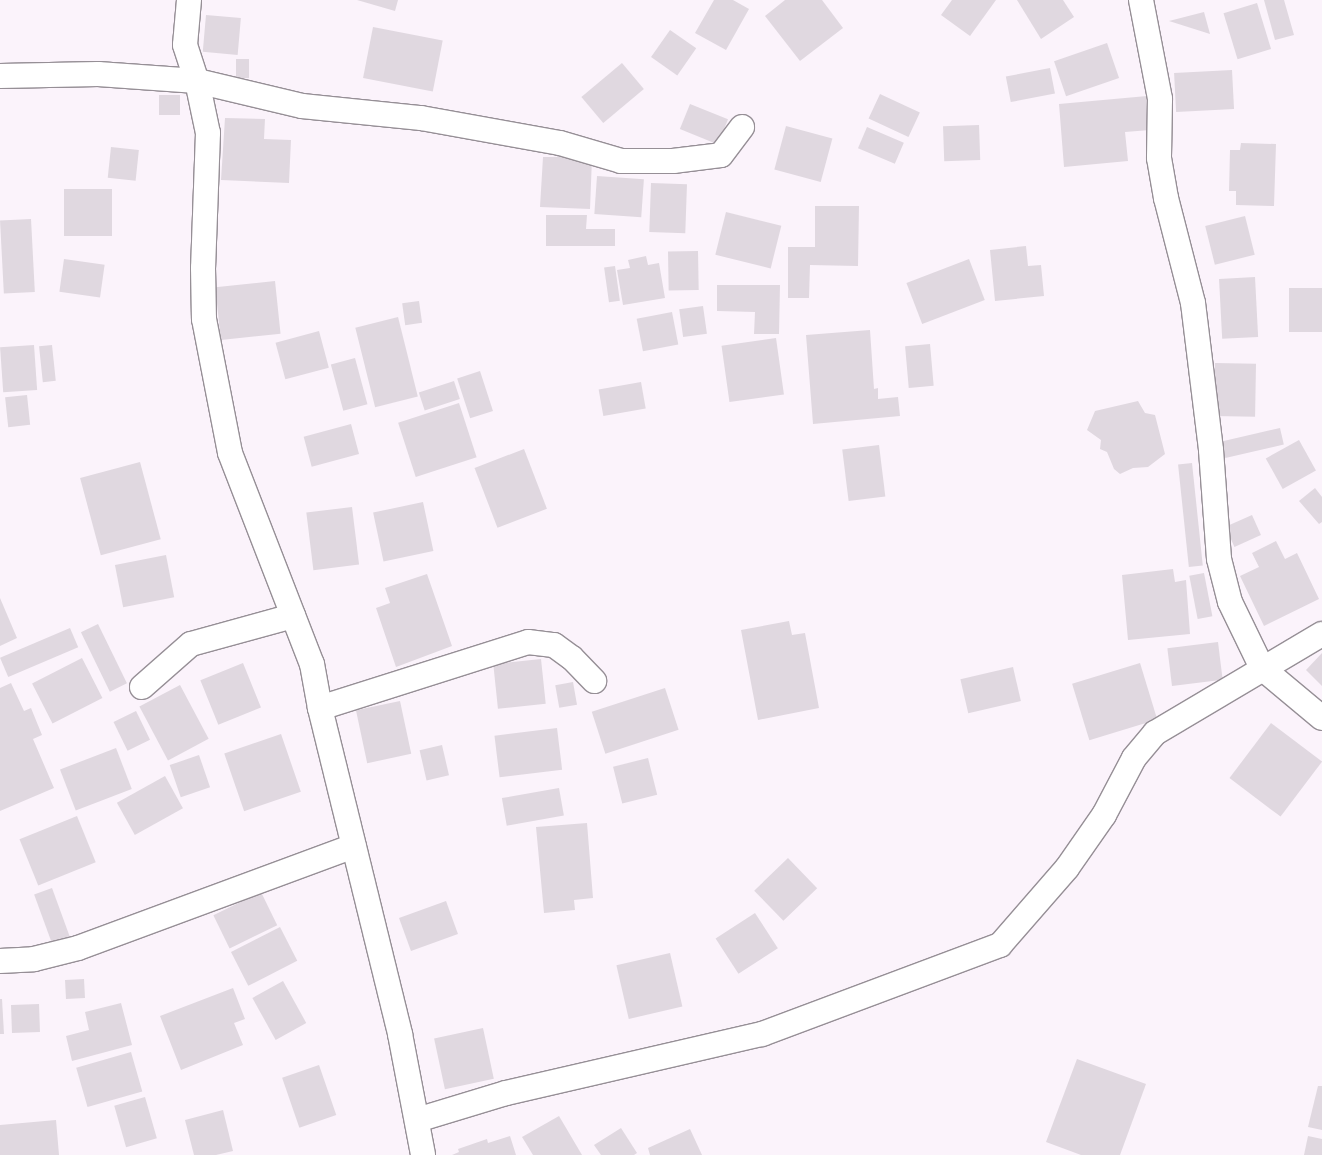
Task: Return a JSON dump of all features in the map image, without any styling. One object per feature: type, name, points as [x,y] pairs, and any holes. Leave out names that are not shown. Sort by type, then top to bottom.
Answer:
[{"type":"street","points":[[189,0],[185,45],[196,81],[208,133],[202,268],[204,319],[230,453],[312,664],[320,708],[400,1034],[423,1155]]},
{"type":"street","points":[[1141,0],[1160,99],[1159,158],[1166,198],[1193,303],[1211,450],[1220,559],[1230,602],[1262,668],[1322,718]]},
{"type":"street","points":[[0,76],[98,74],[196,81],[302,106],[421,118],[550,141],[621,161],[672,161],[721,155],[742,127]]},
{"type":"street","points":[[142,687],[191,644],[293,616]]},
{"type":"street","points":[[417,1120],[506,1093],[762,1034],[1000,945],[1067,868],[1104,815],[1134,758],[1155,734],[1262,668],[1322,634]]},
{"type":"street","points":[[320,708],[528,642],[554,645],[572,658],[594,681]]},
{"type":"street","points":[[0,961],[34,959],[78,948],[354,846]]},
{"type":"building","points":[[357,0],[398,0],[395,11]]},
{"type":"building","points":[[714,0],[733,0],[749,9],[726,50],[695,33]]},
{"type":"building","points":[[785,0],[822,0],[843,28],[800,61],[765,16]]},
{"type":"building","points":[[952,0],[996,0],[970,36],[941,15]]},
{"type":"building","points":[[1017,0],[1063,0],[1074,17],[1041,39]]},
{"type":"building","points":[[1264,0],[1284,0],[1294,35],[1275,40]]},
{"type":"building","points":[[1257,3],[1271,49],[1238,59],[1224,13]]},
{"type":"building","points":[[1204,12],[1210,34],[1169,21]]},
{"type":"building","points":[[206,15],[241,18],[238,55],[203,52]]},
{"type":"building","points":[[373,27],[443,41],[433,92],[363,78]]},
{"type":"building","points":[[670,30],[696,48],[677,75],[651,57]]},
{"type":"building","points":[[1107,43],[1119,78],[1066,96],[1054,61]]},
{"type":"building","points":[[236,59],[249,59],[249,78],[236,78]]},
{"type":"building","points":[[622,63],[644,89],[603,123],[581,97]]},
{"type":"building","points":[[1050,68],[1055,94],[1011,102],[1006,77]]},
{"type":"building","points":[[1232,70],[1234,109],[1176,112],[1174,73]]},
{"type":"building","points":[[880,94],[920,113],[908,137],[869,118]]},
{"type":"building","points":[[159,95],[180,95],[180,115],[159,115]]},
{"type":"building","points":[[1147,96],[1150,130],[1125,132],[1128,161],[1064,167],[1059,104]]},
{"type":"building","points":[[690,104],[728,119],[718,144],[680,129]]},
{"type":"building","points":[[225,118],[265,119],[264,139],[291,140],[289,183],[221,180]]},
{"type":"building","points":[[979,125],[980,160],[944,161],[943,126]]},
{"type":"building","points":[[786,126],[832,138],[821,182],[774,169]]},
{"type":"building","points":[[867,127],[904,143],[895,164],[858,148]]},
{"type":"building","points":[[1241,143],[1276,144],[1274,206],[1236,205],[1236,191],[1229,191],[1230,150],[1240,150]]},
{"type":"building","points":[[111,147],[139,150],[136,181],[108,178]]},
{"type":"building","points":[[557,151],[592,158],[590,209],[540,207],[543,157],[557,157]]},
{"type":"building","points":[[597,176],[644,179],[641,217],[594,214]]},
{"type":"building","points":[[651,183],[687,184],[685,233],[649,232]]},
{"type":"building","points":[[64,189],[112,189],[112,236],[64,236]]},
{"type":"building","points":[[815,206],[859,206],[858,266],[810,265],[809,298],[788,298],[788,247],[815,247]]},
{"type":"building","points":[[726,212],[781,226],[771,268],[715,255]]},
{"type":"building","points":[[546,215],[587,215],[586,229],[615,229],[615,246],[546,246]]},
{"type":"building","points":[[1245,216],[1255,255],[1215,265],[1205,226]]},
{"type":"building","points":[[31,219],[35,292],[4,294],[0,221]]},
{"type":"building","points":[[1026,246],[1028,266],[1041,265],[1044,296],[995,301],[990,250]]},
{"type":"building","points":[[698,251],[699,290],[669,291],[668,252]]},
{"type":"building","points":[[646,256],[648,265],[659,263],[665,298],[623,305],[617,270],[630,268],[628,260]]},
{"type":"building","points":[[64,259],[105,265],[100,297],[59,292]]},
{"type":"building","points":[[969,259],[985,300],[922,324],[906,283]]},
{"type":"building","points":[[615,266],[620,301],[609,302],[604,268]]},
{"type":"building","points":[[1255,277],[1258,337],[1222,339],[1219,279]]},
{"type":"building","points":[[275,281],[281,334],[221,340],[215,287]]},
{"type":"building","points":[[717,285],[780,285],[779,334],[754,334],[755,312],[717,311]]},
{"type":"building","points":[[1289,288],[1322,288],[1322,332],[1289,332]]},
{"type":"building","points":[[419,301],[422,323],[405,325],[402,303]]},
{"type":"building","points":[[703,306],[707,334],[683,337],[679,309]]},
{"type":"building","points":[[672,312],[678,344],[643,351],[637,319]]},
{"type":"building","points":[[398,317],[418,397],[375,407],[355,328]]},
{"type":"building","points":[[870,330],[874,389],[878,388],[878,399],[898,397],[900,416],[813,424],[806,335]]},
{"type":"building","points":[[319,331],[329,368],[285,379],[276,343]]},
{"type":"building","points":[[776,338],[784,394],[729,402],[722,346]]},
{"type":"building","points":[[930,344],[934,386],[909,388],[905,346]]},
{"type":"building","points":[[34,345],[37,390],[3,392],[0,347]]},
{"type":"building","points":[[52,345],[56,381],[43,382],[39,346]]},
{"type":"building","points":[[355,358],[367,404],[343,411],[331,364]]},
{"type":"building","points":[[1215,363],[1256,364],[1255,417],[1214,416]]},
{"type":"building","points":[[480,371],[493,411],[470,418],[457,378]]},
{"type":"building","points":[[454,381],[460,399],[425,411],[419,392]]},
{"type":"building","points":[[641,382],[646,409],[603,416],[599,389]]},
{"type":"building","points":[[27,395],[30,425],[8,427],[5,397]]},
{"type":"building","points":[[1138,401],[1145,413],[1155,415],[1165,454],[1148,467],[1133,468],[1120,474],[1114,469],[1107,452],[1100,449],[1101,440],[1087,430],[1095,411]]},
{"type":"building","points":[[459,403],[477,457],[416,477],[398,423]]},
{"type":"building","points":[[351,424],[359,454],[312,467],[304,437]]},
{"type":"building","points":[[1280,428],[1284,445],[1225,458],[1222,441]]},
{"type":"building","points":[[1299,440],[1316,471],[1283,489],[1266,458]]},
{"type":"building","points":[[879,445],[885,497],[849,501],[842,450]]},
{"type":"building","points":[[524,449],[547,509],[497,528],[475,468]]},
{"type":"building","points":[[140,462],[161,539],[101,555],[80,478]]},
{"type":"building","points":[[1192,463],[1203,565],[1189,567],[1178,464]]},
{"type":"building","points":[[1315,488],[1322,497],[1322,522],[1319,524],[1299,501]]},
{"type":"building","points":[[423,502],[433,551],[384,562],[373,513]]},
{"type":"building","points":[[352,507],[359,565],[313,570],[306,513]]},
{"type":"building","points":[[1252,515],[1261,535],[1234,547],[1226,527]]},
{"type":"building","points":[[1276,541],[1285,559],[1297,553],[1319,599],[1264,626],[1240,576],[1259,567],[1252,553]]},
{"type":"building","points":[[166,555],[174,597],[123,607],[115,565]]},
{"type":"building","points":[[1173,569],[1175,582],[1186,580],[1190,634],[1128,640],[1122,575]]},
{"type":"building","points":[[1204,573],[1212,616],[1198,619],[1189,576]]},
{"type":"building","points":[[427,574],[452,646],[396,667],[376,608],[390,603],[385,588]]},
{"type":"building","points":[[0,598],[17,638],[0,646]]},
{"type":"building","points":[[789,621],[792,635],[805,633],[819,708],[758,720],[741,630]]},
{"type":"building","points":[[98,624],[127,683],[110,692],[81,632]]},
{"type":"building","points":[[70,628],[78,647],[8,677],[0,658]]},
{"type":"building","points":[[1218,642],[1223,680],[1172,686],[1167,648]]},
{"type":"building","points":[[1322,653],[1322,686],[1306,670]]},
{"type":"building","points":[[82,658],[102,698],[53,724],[32,683]]},
{"type":"building","points":[[541,659],[546,704],[498,709],[493,664]]},
{"type":"building","points":[[243,663],[261,708],[218,725],[200,680]]},
{"type":"building","points":[[1140,663],[1157,719],[1089,740],[1072,684]]},
{"type":"building","points":[[1013,667],[1021,701],[968,713],[960,679]]},
{"type":"building","points":[[573,682],[577,705],[559,708],[555,685]]},
{"type":"building","points":[[11,683],[24,711],[31,708],[42,735],[33,739],[54,788],[0,811],[0,688]]},
{"type":"building","points":[[180,685],[209,739],[168,760],[139,707]]},
{"type":"building","points":[[665,688],[679,730],[605,754],[592,712]]},
{"type":"building","points":[[400,701],[411,754],[367,763],[356,710]]},
{"type":"building","points":[[136,711],[150,740],[128,751],[114,722]]},
{"type":"building","points":[[1271,723],[1322,761],[1281,817],[1229,778]]},
{"type":"building","points":[[557,728],[562,770],[500,777],[494,736]]},
{"type":"building","points":[[281,734],[301,792],[244,811],[224,754]]},
{"type":"building","points":[[442,745],[449,775],[427,780],[420,750]]},
{"type":"building","points":[[116,748],[132,789],[76,811],[60,770]]},
{"type":"building","points":[[199,755],[210,787],[181,797],[170,765]]},
{"type":"building","points":[[648,758],[657,795],[622,804],[613,767]]},
{"type":"building","points":[[165,776],[183,808],[135,835],[117,803]]},
{"type":"building","points":[[559,788],[564,816],[507,826],[502,798]]},
{"type":"building","points":[[77,816],[96,862],[38,886],[20,839]]},
{"type":"building","points":[[587,823],[593,898],[574,900],[575,910],[544,913],[536,827]]},
{"type":"building","points":[[788,858],[817,888],[783,921],[754,891]]},
{"type":"building","points":[[52,888],[70,937],[52,943],[34,894]]},
{"type":"building","points":[[261,892],[277,925],[230,948],[213,915]]},
{"type":"building","points":[[446,901],[458,934],[411,951],[399,918]]},
{"type":"building","points":[[755,913],[778,948],[738,974],[716,939]]},
{"type":"building","points":[[280,927],[297,961],[248,986],[231,952]]},
{"type":"building","points":[[670,953],[682,1007],[629,1019],[616,965]]},
{"type":"building","points":[[84,979],[85,998],[66,999],[65,980]]},
{"type":"building","points":[[283,981],[306,1023],[276,1040],[252,998]]},
{"type":"building","points":[[233,988],[245,1019],[234,1023],[243,1045],[181,1070],[160,1016]]},
{"type":"building","points":[[0,999],[2,999],[4,1034],[0,1034]]},
{"type":"building","points":[[121,1003],[132,1045],[72,1061],[66,1036],[89,1030],[85,1012]]},
{"type":"building","points":[[39,1004],[40,1032],[12,1033],[11,1005]]},
{"type":"building","points":[[483,1028],[494,1079],[445,1089],[434,1038]]},
{"type":"building","points":[[131,1052],[142,1091],[88,1107],[76,1068]]},
{"type":"building","points":[[1077,1059],[1146,1084],[1120,1155],[1081,1155],[1046,1142]]},
{"type":"building","points":[[319,1065],[336,1115],[299,1128],[282,1078]]},
{"type":"building","points":[[1318,1086],[1322,1086],[1322,1130],[1308,1127]]},
{"type":"building","points":[[145,1097],[157,1138],[126,1147],[114,1106]]},
{"type":"building","points":[[223,1110],[233,1151],[216,1155],[194,1155],[185,1120]]},
{"type":"building","points":[[559,1116],[582,1155],[533,1155],[522,1137]]},
{"type":"building","points":[[56,1120],[59,1155],[0,1155],[0,1125]]},
{"type":"building","points":[[621,1128],[637,1153],[634,1155],[601,1155],[594,1145]]},
{"type":"building","points":[[690,1129],[702,1155],[650,1155],[648,1148]]},
{"type":"building","points":[[510,1136],[516,1155],[452,1155],[459,1152],[458,1149],[487,1139],[488,1143]]},
{"type":"building","points":[[1308,1136],[1322,1139],[1322,1155],[1304,1155]]}]
